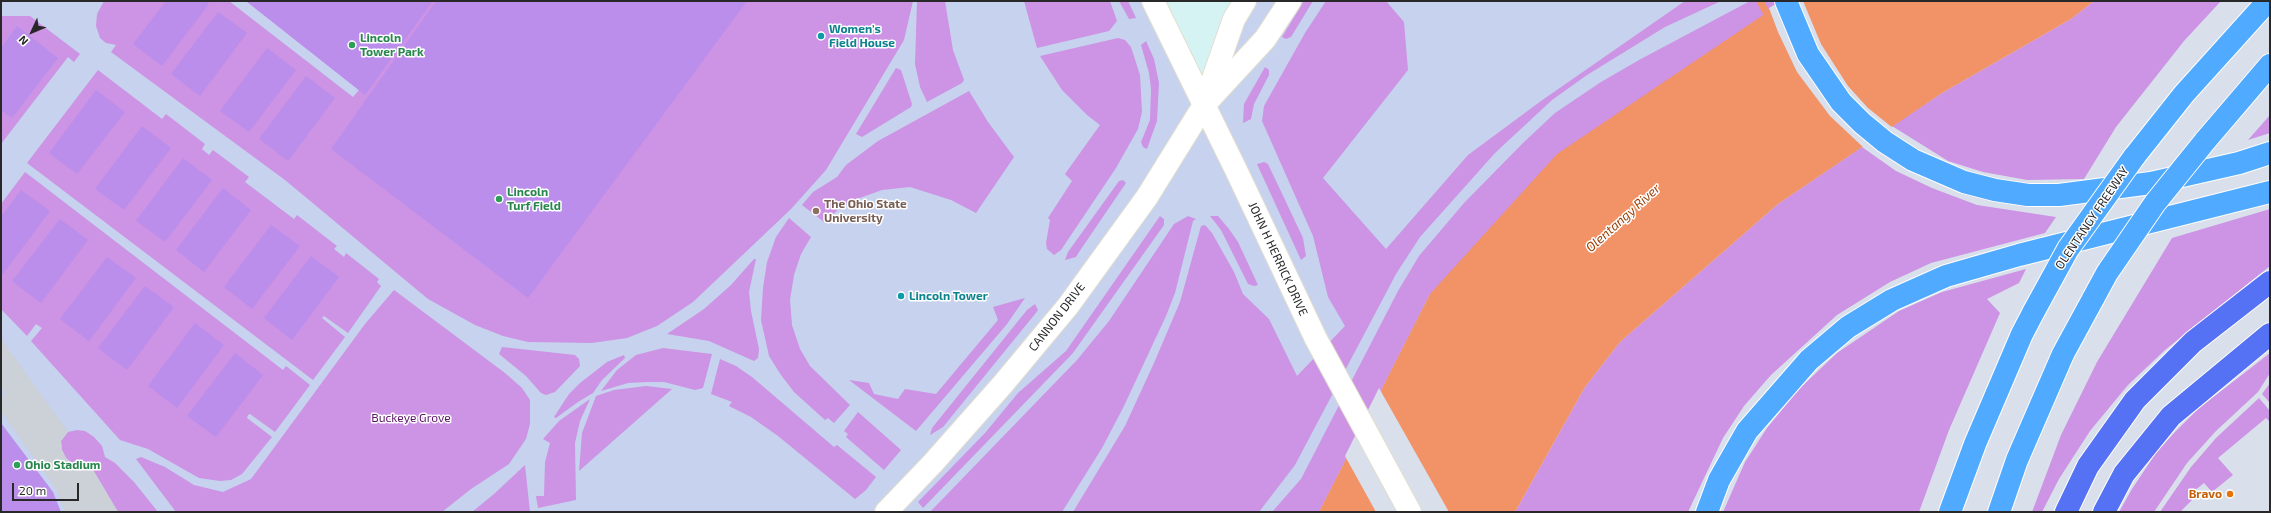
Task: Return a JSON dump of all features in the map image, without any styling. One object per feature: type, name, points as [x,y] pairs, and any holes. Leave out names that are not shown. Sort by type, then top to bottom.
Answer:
[{"type":"highway","points":[[1786,1],[1808,54],[1841,102],[1862,123],[1885,142],[1913,160],[1938,172],[1995,190],[2028,195],[2060,195],[2151,183],[2239,163],[2270,153]]},
{"type":"highway","name":"OLENTANGY FREEWAY","points":[[1950,512],[1975,444],[2022,334],[2068,249],[2134,157],[2184,94],[2251,17],[2268,1]]},
{"type":"highway","points":[[1999,512],[2017,460],[2063,354],[2107,273],[2155,203],[2270,65]]},
{"type":"highway","points":[[1707,512],[1719,480],[1747,431],[1809,360],[1848,327],[1892,300],[1960,272],[2270,192]]},
{"type":"main road","points":[[2066,512],[2088,466],[2135,400],[2193,342],[2270,282]]},
{"type":"main road","points":[[2104,512],[2124,474],[2171,416],[2270,334]]},
{"type":"street","name":"JOHN H HERRICK DRIVE","points":[[1153,1],[1316,339],[1410,512]]},
{"type":"street","name":"CANNON DRIVE","points":[[1204,105],[1234,19],[1245,1]]},
{"type":"street","name":"CANNON DRIVE","points":[[886,512],[953,441],[1068,306],[1147,197],[1204,105],[1265,39],[1290,1]]},
{"type":"shaded area","name":"The Ohio State University","points":[[1,1],[1914,1],[1414,512],[1,512]]},
{"type":"shaded area","points":[[166,1],[206,1],[209,4],[162,66],[133,44]]},
{"type":"shaded area","name":"Lincoln Tower Park","points":[[246,1],[433,1],[365,95]]},
{"type":"shaded area","name":"Lincoln Turf Field","points":[[436,1],[747,1],[528,298],[331,149]]},
{"type":"shaded area","points":[[1154,1],[1245,1],[1204,105]]},
{"type":"shaded area","points":[[218,12],[247,33],[200,96],[171,74]]},
{"type":"shaded area","points":[[17,26],[58,58],[12,118],[1,110],[1,48]]},
{"type":"shaded area","points":[[267,48],[296,70],[249,132],[220,111]]},
{"type":"shaded area","points":[[306,76],[335,98],[288,161],[259,139]]},
{"type":"shaded area","points":[[96,90],[125,112],[77,174],[49,153]]},
{"type":"shaded area","points":[[142,126],[171,148],[124,210],[95,189]]},
{"type":"shaded area","points":[[183,158],[212,180],[165,242],[136,221]]},
{"type":"shaded area","points":[[223,188],[251,210],[204,272],[176,250]]},
{"type":"shaded area","points":[[21,190],[50,211],[3,274],[1,273],[1,217]]},
{"type":"shaded area","points":[[60,219],[88,240],[41,303],[12,281]]},
{"type":"shaded area","points":[[271,225],[300,246],[252,309],[224,287]]},
{"type":"shaded area","points":[[311,256],[339,277],[292,340],[264,318]]},
{"type":"shaded area","points":[[107,257],[136,278],[89,341],[60,319]]},
{"type":"shaded area","points":[[145,286],[174,307],[127,370],[98,348]]},
{"type":"shaded area","points":[[195,323],[224,345],[177,408],[148,386]]},
{"type":"shaded area","points":[[1,339],[68,432],[61,441],[62,450],[66,458],[75,465],[83,466],[89,463],[118,512],[65,512],[57,490],[1,411],[1,397],[6,393],[1,386]]},
{"type":"shaded area","points":[[235,353],[263,375],[216,437],[187,416]]},
{"type":"shaded area","name":"Ohio Stadium","points":[[1,423],[53,492],[61,512],[1,512]]},
{"type":"green space","points":[[104,1],[229,1],[353,97],[359,90],[246,1],[913,1],[904,40],[826,170],[791,209],[693,302],[657,326],[627,338],[592,343],[528,342],[503,336],[475,325],[428,299],[285,180],[111,52],[116,45],[106,43],[100,38],[96,26],[97,14]]},
{"type":"green space","points":[[917,1],[945,1],[953,50],[964,80],[962,83],[927,102],[920,87],[915,64]]},
{"type":"green space","points":[[1024,1],[1110,1],[1117,21],[1109,31],[1037,48]]},
{"type":"green space","points":[[1119,1],[1128,1],[1136,18],[1129,19]]},
{"type":"green space","points":[[1304,1],[1313,1],[1291,37],[1286,39],[1282,37]]},
{"type":"green space","points":[[1326,1],[1386,1],[1404,22],[1408,70],[1323,178],[1386,249],[1468,155],[1541,101],[1685,1],[1721,1],[1665,27],[1587,75],[1552,100],[1495,153],[1420,237],[1396,274],[1295,465],[1259,512],[1073,512],[1125,426],[1154,363],[1180,302],[1201,226],[1205,225],[1212,233],[1234,272],[1243,294],[1269,319],[1297,376],[1345,326],[1328,297],[1313,236],[1262,121],[1264,106],[1305,33]]},
{"type":"green space","points":[[1750,1],[1784,1],[1430,294],[1319,512],[1272,512],[1301,479],[1398,291],[1419,256],[1464,203],[1555,113],[1601,82],[1639,60]]},
{"type":"green space","points":[[2094,1],[2221,1],[2184,41],[2116,127],[2084,179],[2027,180],[1983,172],[1948,161],[1892,126],[1942,93],[2071,19]]},
{"type":"green space","points":[[1,16],[30,16],[80,54],[74,62],[68,57],[1,144]]},
{"type":"green space","points":[[1118,38],[1125,40],[1131,47],[1140,75],[1142,112],[1138,129],[1116,168],[1061,250],[1054,255],[1047,249],[1046,243],[1050,220],[1048,218],[1072,181],[1065,174],[1100,125],[1087,115],[1062,90],[1040,56]]},
{"type":"green space","points":[[1146,41],[1154,59],[1159,83],[1157,121],[1147,149],[1143,147],[1141,142],[1150,120],[1151,89],[1149,73],[1141,45]]},
{"type":"green space","points":[[1265,67],[1269,70],[1269,75],[1254,104],[1251,119],[1243,123],[1244,104]]},
{"type":"green space","points":[[896,68],[901,70],[912,104],[911,107],[862,137],[856,134]]},
{"type":"green space","points":[[98,70],[162,119],[166,114],[205,144],[202,149],[209,155],[213,150],[249,177],[245,182],[294,219],[297,215],[337,246],[334,249],[344,257],[346,253],[379,279],[377,282],[381,286],[348,333],[324,316],[322,318],[345,337],[313,380],[27,163]]},
{"type":"green space","points":[[969,91],[988,122],[1014,157],[976,213],[951,200],[910,187],[882,190],[857,199],[839,209],[824,222],[802,205],[813,192],[837,177],[846,165],[878,141]]},
{"type":"green space","points":[[2270,115],[2270,133],[2248,140]]},
{"type":"green space","points":[[1862,147],[1896,171],[1932,188],[1977,205],[2056,217],[2045,233],[1931,263],[1890,282],[1837,315],[1771,375],[1744,406],[1723,438],[1688,512],[1515,512],[1585,387],[1620,342],[1778,204]]},
{"type":"green space","points":[[1264,162],[1268,164],[1303,238],[1306,256],[1301,260],[1257,164]]},
{"type":"green space","points":[[25,172],[283,370],[286,366],[310,385],[275,432],[250,414],[248,415],[247,418],[272,437],[242,474],[231,480],[220,481],[199,478],[148,449],[120,440],[31,341],[42,328],[36,324],[27,336],[1,309],[1,204]]},
{"type":"green space","points":[[1123,180],[1126,183],[1076,257],[1065,260],[1068,252],[1119,181]]},
{"type":"green space","points":[[2270,209],[2270,266],[2165,350],[2128,385],[2090,431],[2059,479],[2042,512],[2032,512],[2061,435],[2097,362],[2172,238]]},
{"type":"green space","points":[[1160,216],[1164,219],[1164,225],[1073,353],[923,508],[918,502],[985,433],[1018,393],[1066,351]]},
{"type":"green space","points":[[1188,216],[1196,219],[1193,221],[1175,293],[1166,316],[1123,408],[1102,448],[1062,512],[930,512],[1077,360],[1109,321],[1174,224]]},
{"type":"green space","points":[[1210,216],[1218,216],[1229,229],[1238,242],[1258,285],[1254,286],[1248,284],[1221,230]]},
{"type":"green space","points":[[789,218],[811,237],[801,254],[794,275],[790,300],[792,325],[800,349],[810,366],[850,405],[834,423],[828,418],[825,420],[794,392],[781,375],[769,356],[761,320],[763,288],[767,262],[776,237]]},
{"type":"green space","points":[[754,259],[756,259],[749,292],[751,311],[759,349],[758,358],[754,361],[709,341],[667,334],[704,309],[731,285]]},
{"type":"green space","points":[[2026,269],[2019,283],[1987,299],[2000,313],[1949,430],[1919,512],[1723,512],[1745,462],[1767,428],[1798,390],[1837,353],[1899,311],[1942,292]]},
{"type":"green space","name":"Buckeye Grove","points":[[394,290],[505,373],[522,388],[530,400],[530,424],[526,439],[509,464],[471,489],[442,512],[176,512],[136,459],[141,457],[165,467],[194,485],[223,492],[251,479],[365,324]]},
{"type":"green space","points":[[1025,298],[1007,324],[916,431],[849,380],[869,383],[874,394],[898,399],[905,389],[936,394],[998,320],[993,307]]},
{"type":"green space","points":[[1035,304],[1038,310],[1035,314],[943,427],[930,435],[932,428],[1027,310]]},
{"type":"green space","points":[[502,347],[575,355],[579,359],[580,366],[555,392],[546,395],[541,393],[526,376],[499,354]]},
{"type":"green space","points":[[663,348],[712,354],[703,388],[695,390],[664,382],[647,382],[628,383],[601,391],[617,370],[636,355]]},
{"type":"green space","points":[[2270,353],[2270,373],[2258,392],[2216,431],[2187,463],[2154,512],[2119,512],[2132,489],[2156,453],[2174,433],[2198,409]]},
{"type":"green space","points":[[624,355],[625,358],[602,380],[593,393],[556,418],[554,417],[569,394],[580,383],[607,362]]},
{"type":"green space","points":[[720,359],[736,366],[752,377],[834,447],[837,445],[876,477],[866,490],[855,499],[778,436],[751,417],[729,406],[732,402],[711,394]]},
{"type":"green space","points":[[2270,383],[2270,403],[2262,394]]},
{"type":"green space","points":[[646,386],[672,389],[579,471],[582,433],[596,396],[614,390]]},
{"type":"green space","points":[[2259,398],[2270,411],[2270,422],[2266,418],[2218,458],[2233,475],[2212,492],[2204,483],[2189,495],[2192,500],[2180,512],[2160,512],[2191,467],[2216,438]]},
{"type":"green space","points":[[590,399],[580,421],[575,443],[576,500],[538,508],[536,496],[544,496],[545,462],[550,443],[543,439],[559,421]]},
{"type":"green space","points":[[858,412],[901,450],[884,470],[846,437],[848,434],[844,431]]},
{"type":"green space","points":[[77,430],[85,431],[94,437],[102,446],[105,457],[115,463],[134,482],[158,512],[118,512],[89,463],[83,466],[74,465],[66,458],[62,450],[61,441],[68,432]]},
{"type":"green space","points":[[525,465],[530,512],[472,512],[494,494]]},
{"type":"water","name":"Olentangy River","points":[[1784,1],[2094,1],[2071,19],[1942,93],[1778,204],[1620,342],[1585,387],[1515,512],[1319,512],[1430,294],[1557,154]]},
{"type":"pier","points":[[1781,1],[1803,1],[1821,44],[1848,86],[1868,108],[1893,128],[1864,148],[1830,116],[1797,72],[1778,32],[1769,8]]},
{"type":"pier","points":[[1379,388],[1449,512],[1376,512],[1345,456]]},
{"type":"waterway","points":[[1760,1],[1766,12]]},
{"type":"place","name":"Women's Field House","points":[[821,36]]},
{"type":"place","name":"Lincoln Tower Park","points":[[352,45]]},
{"type":"place","name":"Lincoln Turf Field","points":[[499,199]]},
{"type":"place","name":"The Ohio State University","points":[[816,211]]},
{"type":"place","name":"Lincoln Tower","points":[[901,296]]},
{"type":"place","name":"Ohio Stadium","points":[[17,465]]},
{"type":"place","name":"Bravo","points":[[2230,494]]}]
